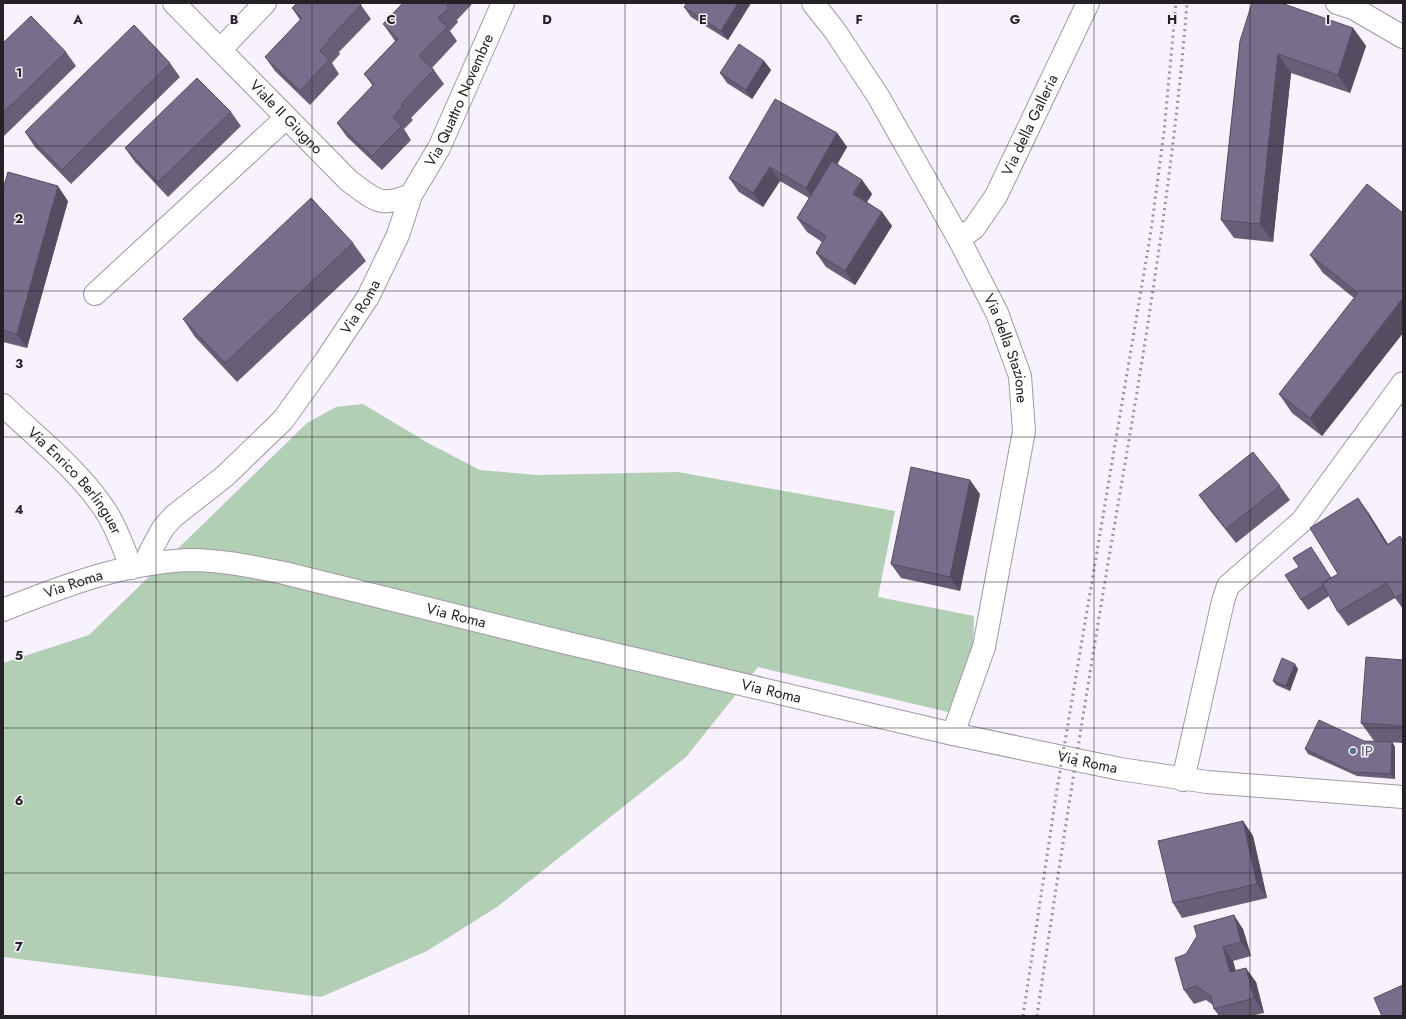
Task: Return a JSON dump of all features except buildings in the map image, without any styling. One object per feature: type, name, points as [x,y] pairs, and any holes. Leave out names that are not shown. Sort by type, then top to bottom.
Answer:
[{"type":"street","name":"Viale II Giugno","points":[[174,3],[349,181],[376,200],[392,202],[411,195]]},
{"type":"street","points":[[220,50],[265,3]]},
{"type":"street","name":"Via Quattro Novembre","points":[[411,195],[439,148],[503,3]]},
{"type":"street","points":[[492,27],[515,3]]},
{"type":"street","name":"Via della Stazione","points":[[813,3],[878,96],[959,239],[997,313],[1020,376],[1024,431],[984,647],[953,734]]},
{"type":"street","name":"Via della Galleria","points":[[959,239],[974,228],[996,196],[1088,3]]},
{"type":"street","points":[[1337,3],[1353,8],[1403,37]]},
{"type":"street","points":[[94,294],[286,118]]},
{"type":"street","name":"Via Roma","points":[[138,567],[151,550],[163,528],[186,506],[225,476],[283,420],[322,366],[368,297],[398,235],[411,195]]},
{"type":"street","points":[[1183,780],[1222,601],[1228,586],[1302,521],[1403,383]]},
{"type":"street","name":"Via Enrico Berlinguer","points":[[3,405],[58,456],[93,494],[138,567]]},
{"type":"street","name":"Via Roma","points":[[3,610],[94,576],[138,567],[180,561],[208,561],[284,573],[567,643],[953,734],[1120,769],[1183,780],[1403,797]]},
{"type":"green space","points":[[363,404],[428,443],[480,470],[538,475],[678,472],[895,511],[878,597],[974,616],[973,653],[948,712],[758,667],[686,757],[497,907],[427,951],[321,997],[3,957],[3,663],[89,635],[307,423],[336,407]]},
{"type":"railway","points":[[1023,1016],[1057,789],[1151,231],[1164,132],[1176,3]]},
{"type":"railway","points":[[1037,1016],[1080,733],[1154,284],[1173,144],[1187,3]]},
{"type":"place","name":"IP","points":[[1353,751]]}]
